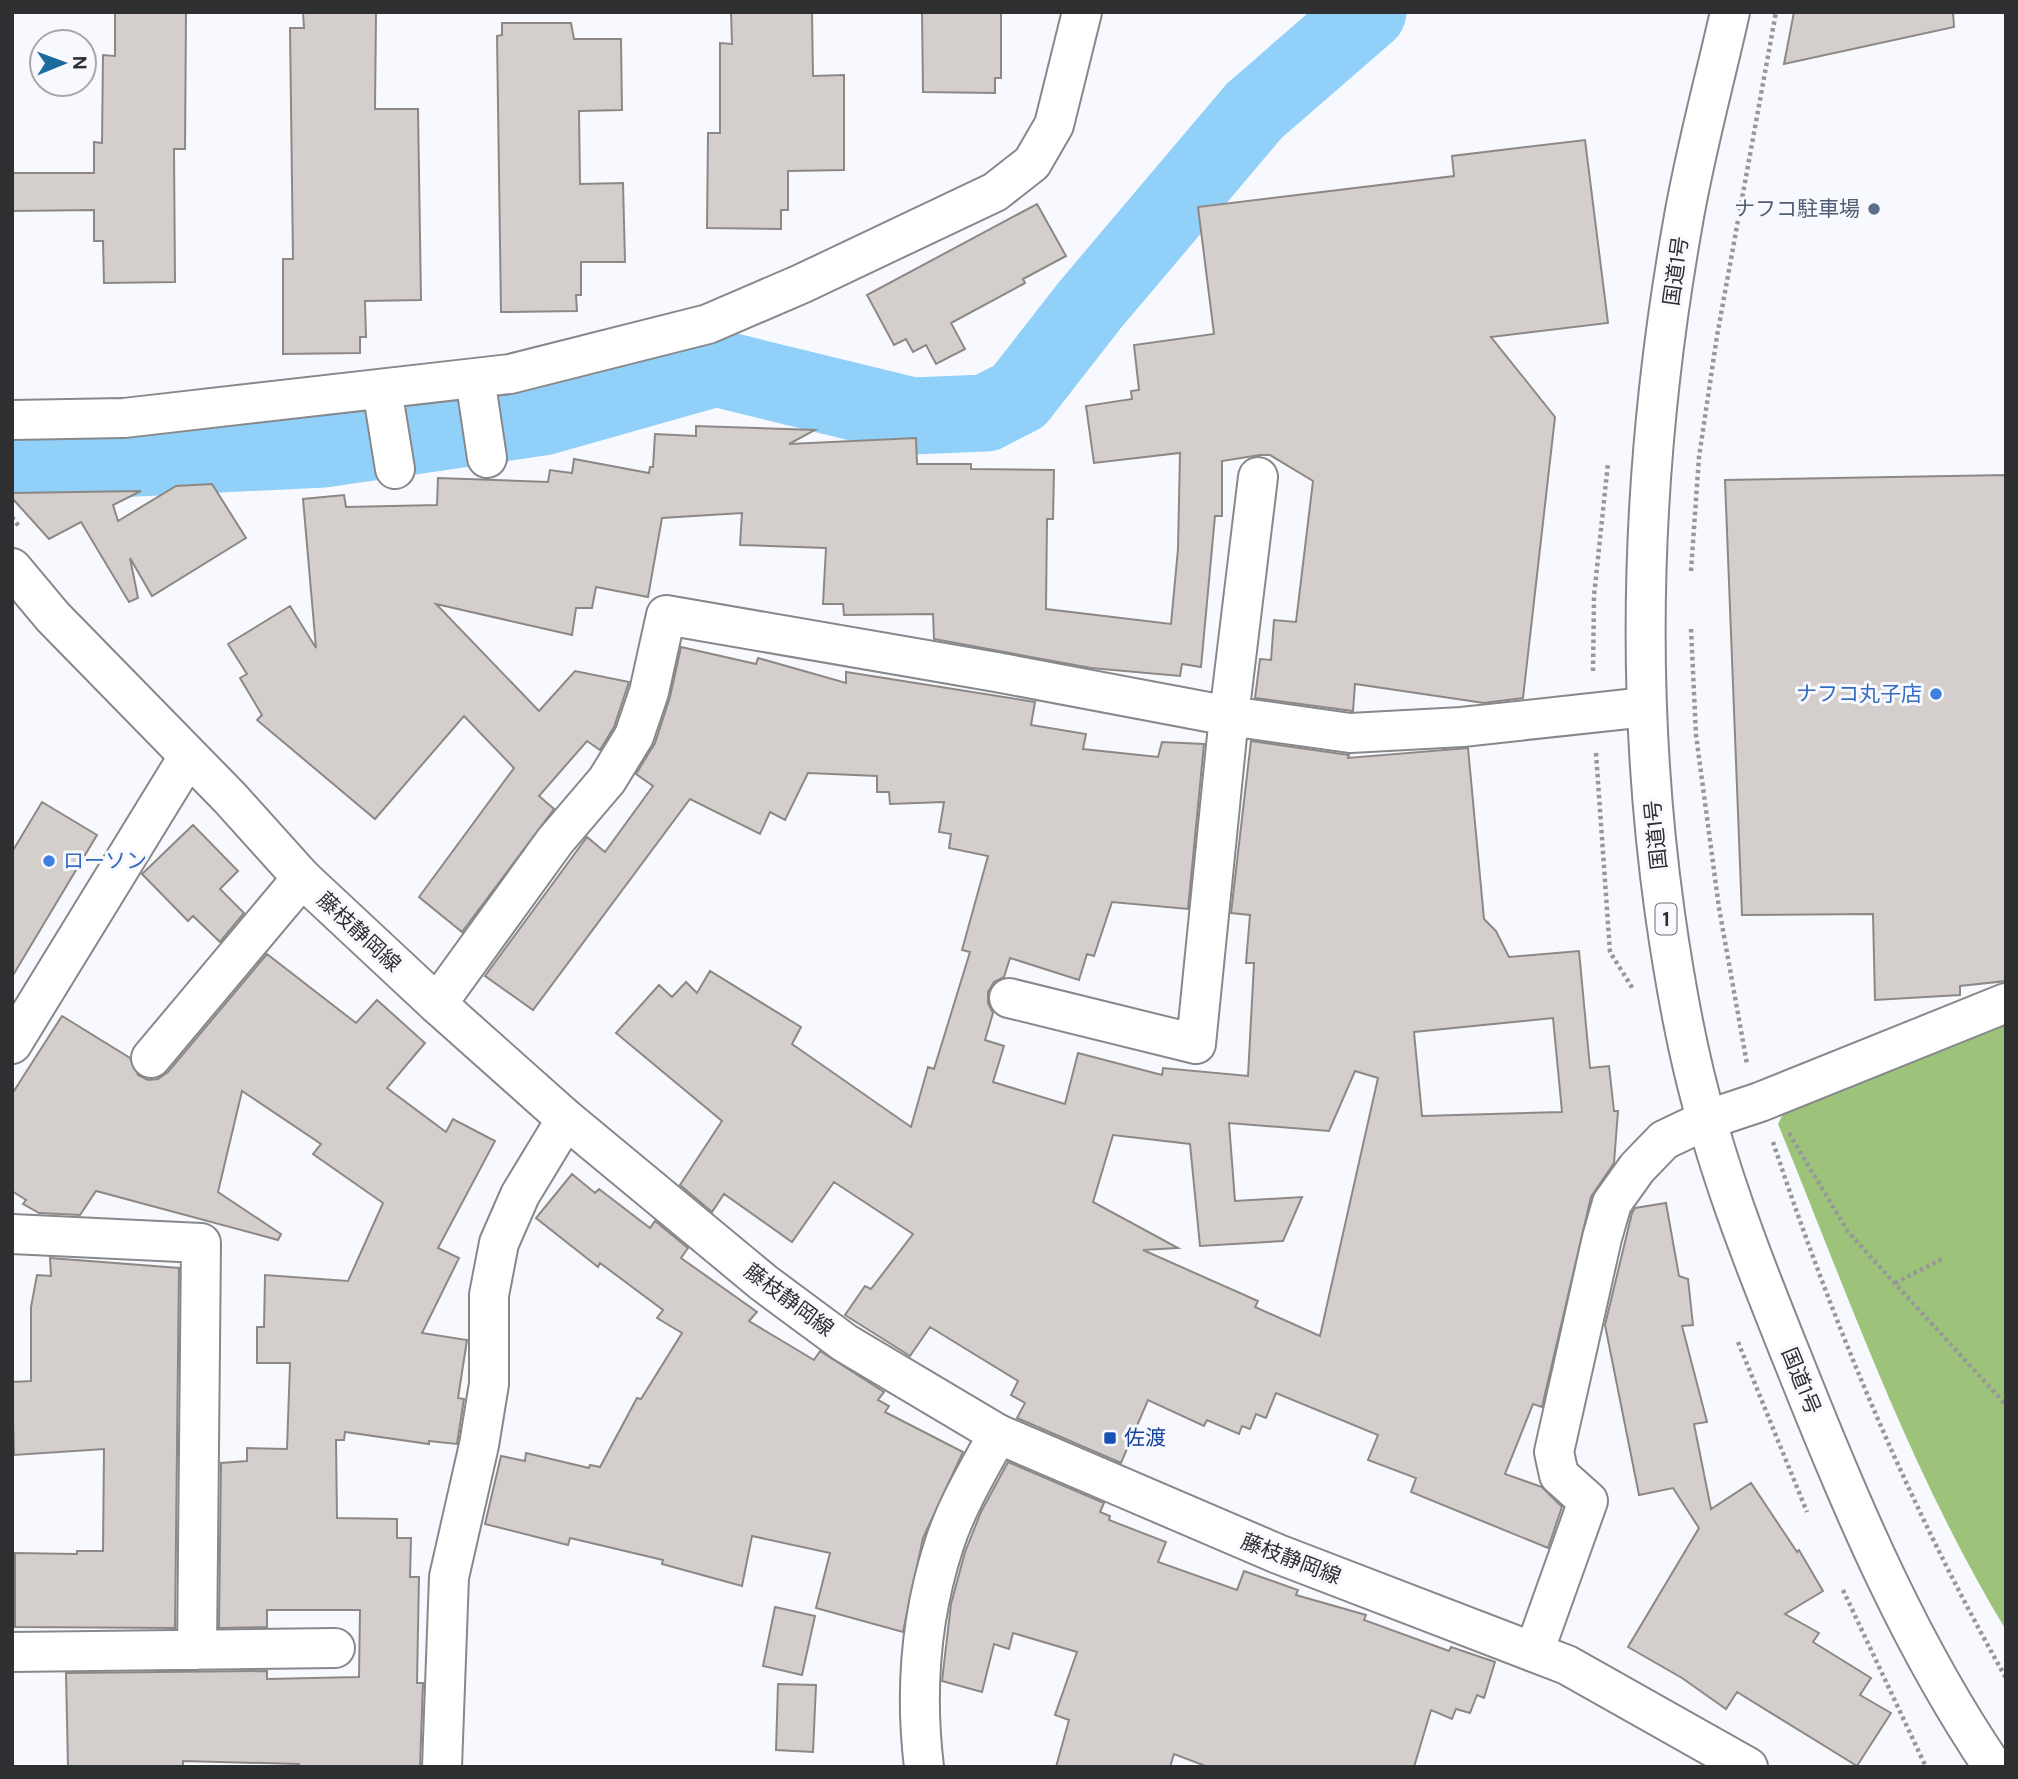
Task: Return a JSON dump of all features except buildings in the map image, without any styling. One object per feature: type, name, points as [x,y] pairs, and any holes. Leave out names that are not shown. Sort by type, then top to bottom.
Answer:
[{"type":"main road","points":[[12,421],[124,418],[510,374],[708,324],[801,284],[995,192],[1032,163],[1054,125],[1082,12]]},
{"type":"main road","name":"国道1号","points":[[1730,12],[1682,227],[1651,456],[1644,595],[1646,707],[1656,846],[1677,995],[1706,1120],[1752,1258],[1870,1546],[1965,1726],[1993,1767]]},
{"type":"main road","points":[[475,378],[487,458]]},
{"type":"main road","points":[[382,389],[395,469]]},
{"type":"main road","points":[[1009,998],[1196,1044],[1229,716],[1258,477]]},
{"type":"main road","name":"藤枝静岡線","points":[[12,568],[53,617],[230,798],[302,878],[437,1004],[566,1118],[764,1283],[845,1343],[998,1434],[1278,1554],[1567,1665],[1748,1767]]},
{"type":"main road","points":[[437,1004],[555,841],[607,780],[634,736],[649,692],[666,615],[996,672],[1229,716],[1349,733],[1394,732],[1646,707]]},
{"type":"main road","points":[[12,1044],[188,757]]},
{"type":"main road","points":[[151,1058],[302,878]]},
{"type":"main road","points":[[1534,1653],[1588,1501],[1559,1475],[1554,1452],[1580,1329],[1612,1203],[1637,1168],[1664,1140],[1706,1120],[1762,1101],[2006,1003]]},
{"type":"main road","points":[[442,1767],[449,1577],[479,1445],[489,1384],[489,1294],[499,1243],[520,1195],[566,1118]]},
{"type":"main road","points":[[12,1234],[201,1244],[197,1650]]},
{"type":"main road","points":[[924,1767],[919,1725],[924,1632],[944,1544],[998,1434]]},
{"type":"main road","points":[[12,1652],[335,1648]]},
{"type":"main road","points":[[1965,1726],[1978,1767]]},
{"type":"path","points":[[1691,576],[1699,457],[1709,389],[1776,12]]},
{"type":"path","points":[[1690,616],[1696,735],[1719,908],[1745,1055],[1795,1209],[1882,1434],[1969,1613],[2006,1678]]},
{"type":"path","points":[[1762,1101],[1795,1142],[1819,1188],[1849,1232],[2006,1405]]},
{"type":"path","points":[[1895,1283],[1944,1258]]},
{"type":"green space","points":[[2006,1014],[2006,1630],[1972,1570],[1910,1446],[1778,1124],[1788,1104]]},
{"type":"waterway","points":[[12,464],[324,449],[543,417],[716,368],[912,416],[986,413],[1019,396],[1090,305],[1254,111],[1368,12]]},
{"type":"place","name":"ナフコ駐車場","points":[[1874,209]]},
{"type":"place","name":"ナフコ丸子店","points":[[1936,694]]},
{"type":"place","name":"ローソン","points":[[49,861]]},
{"type":"place","name":"佐渡","points":[[1110,1438]]}]
